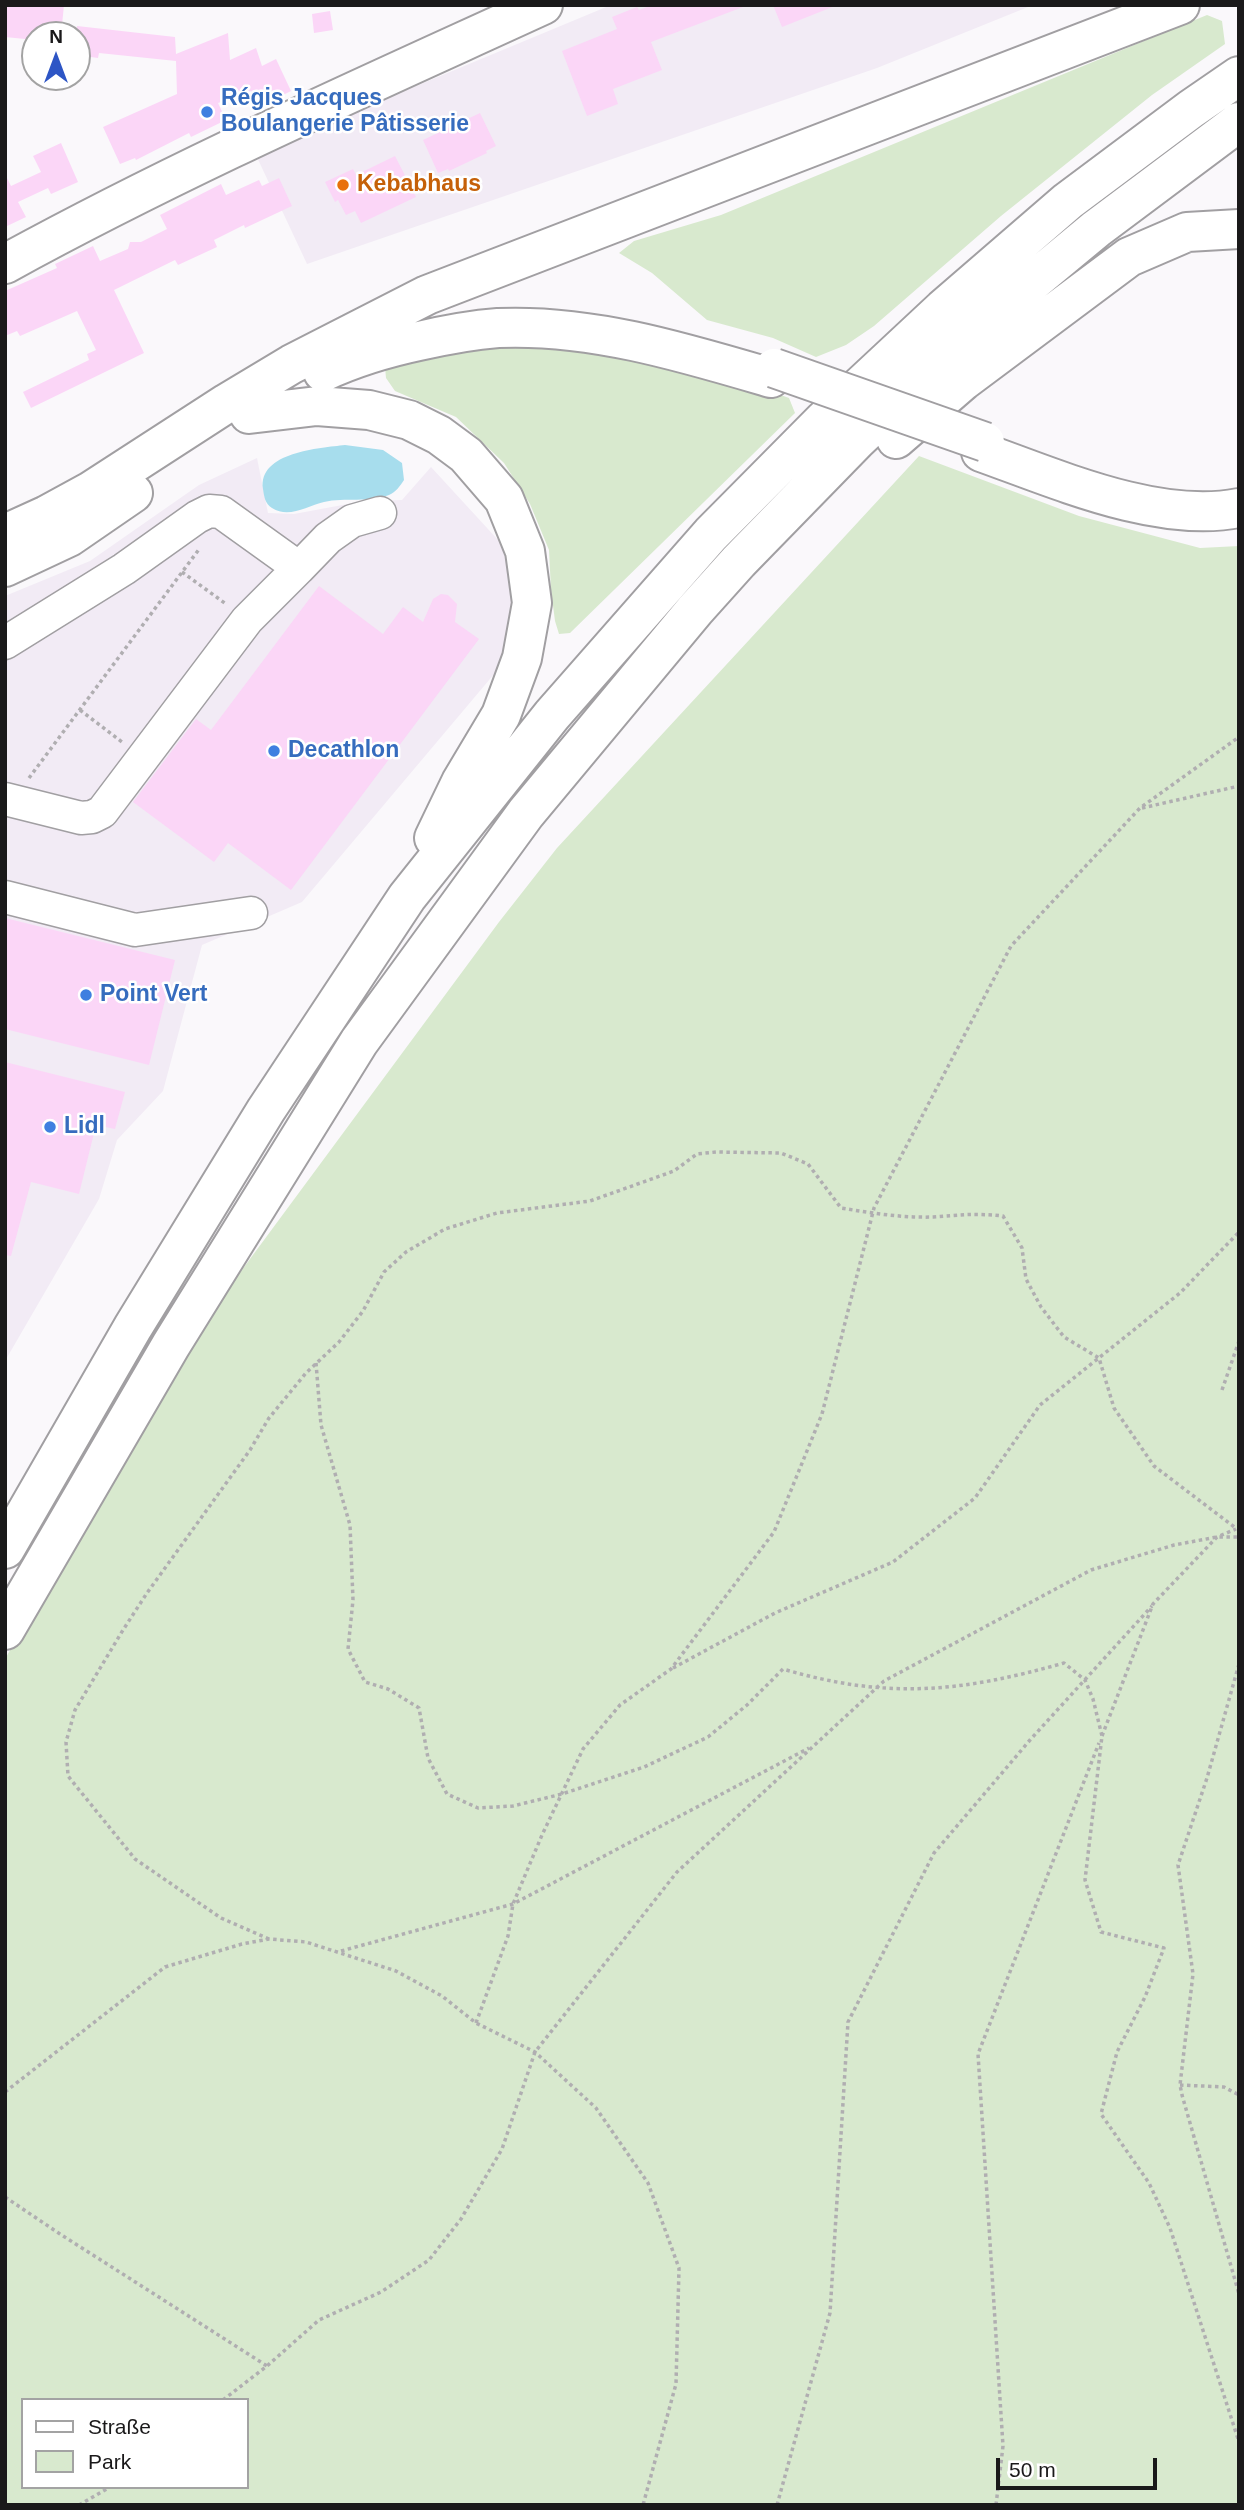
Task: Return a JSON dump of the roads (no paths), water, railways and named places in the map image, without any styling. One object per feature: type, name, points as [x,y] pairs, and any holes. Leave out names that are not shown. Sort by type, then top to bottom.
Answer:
[{"type":"main road","points":[[5,264],[252,138],[543,5]]},
{"type":"main road","points":[[5,534],[91,491],[238,396],[317,351],[427,295],[1180,5]]},
{"type":"main road","points":[[5,1549],[133,1327],[265,1110],[407,897],[552,715],[711,534],[815,429],[943,309],[1068,201],[1239,76]]},
{"type":"main road","points":[[5,1630],[171,1345],[359,1042],[526,813],[695,610],[856,441],[968,335],[1096,229],[1239,122]]},
{"type":"main road","points":[[5,256],[69,229]]},
{"type":"main road","points":[[695,610],[754,571],[866,466],[963,381],[1129,257],[1187,232],[1239,229]]},
{"type":"main road","points":[[317,351],[393,332],[496,317],[546,316],[611,325],[657,334],[773,373],[983,447],[1094,492],[1169,509],[1221,512],[1239,508]]},
{"type":"main road","points":[[5,567],[69,537],[249,414],[300,383],[339,364],[409,343],[448,334],[498,328],[544,329],[609,337],[773,373]]},
{"type":"main road","points":[[249,414],[317,406],[369,410],[409,419],[439,435],[467,455],[486,476],[504,499],[525,551],[532,603],[522,658],[501,715],[461,782],[407,897]]},
{"type":"main road","points":[[983,447],[1169,497],[1220,499],[1239,495]]},
{"type":"lane","points":[[5,643],[76,600],[209,511],[221,512],[299,568]]},
{"type":"lane","points":[[8,800],[81,818],[102,812],[247,620],[328,538],[352,521],[380,513]]},
{"type":"lane","points":[[5,897],[135,930],[251,913]]},
{"type":"water","points":[[345,445],[383,450],[402,463],[404,480],[394,492],[381,497],[324,502],[291,512],[278,511],[268,504],[263,489],[264,477],[270,467],[293,454]]},
{"type":"place","name":"Régis Jacques Boulangerie Pâtisserie","points":[[207,112]]},
{"type":"place","name":"Kebabhaus","points":[[343,185]]},
{"type":"place","name":"Decathlon","points":[[274,751]]},
{"type":"place","name":"Point Vert","points":[[86,995]]},
{"type":"place","name":"Lidl","points":[[50,1127]]}]
